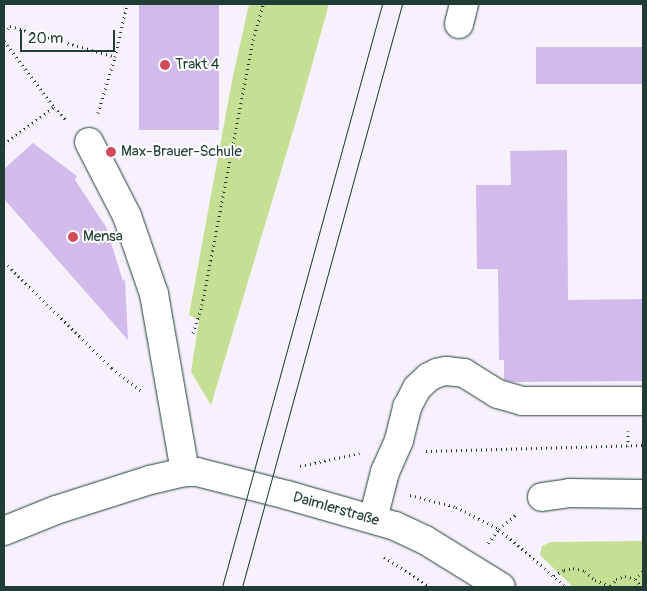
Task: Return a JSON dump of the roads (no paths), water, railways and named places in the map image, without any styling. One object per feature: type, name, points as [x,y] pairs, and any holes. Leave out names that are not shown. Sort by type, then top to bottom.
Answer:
[{"type":"street","points":[[89,142],[127,216],[154,294],[174,395],[185,472]]},
{"type":"street","points":[[373,519],[395,452],[407,407],[417,388],[429,376],[446,371],[464,373],[498,394],[522,401],[643,402]]},
{"type":"street","name":"Daimlerstraße","points":[[4,531],[56,510],[150,480],[185,472],[210,474],[373,519],[425,540],[501,587]]},
{"type":"street","points":[[542,497],[569,493],[643,494]]},
{"type":"tram line","points":[[222,587],[382,4]]},
{"type":"tram line","points":[[242,587],[402,4]]},
{"type":"place","name":"Trakt 4","points":[[165,65]]},
{"type":"place","name":"Max-Brauer-Schule","points":[[111,152]]},
{"type":"place","name":"Mensa","points":[[73,237]]}]
